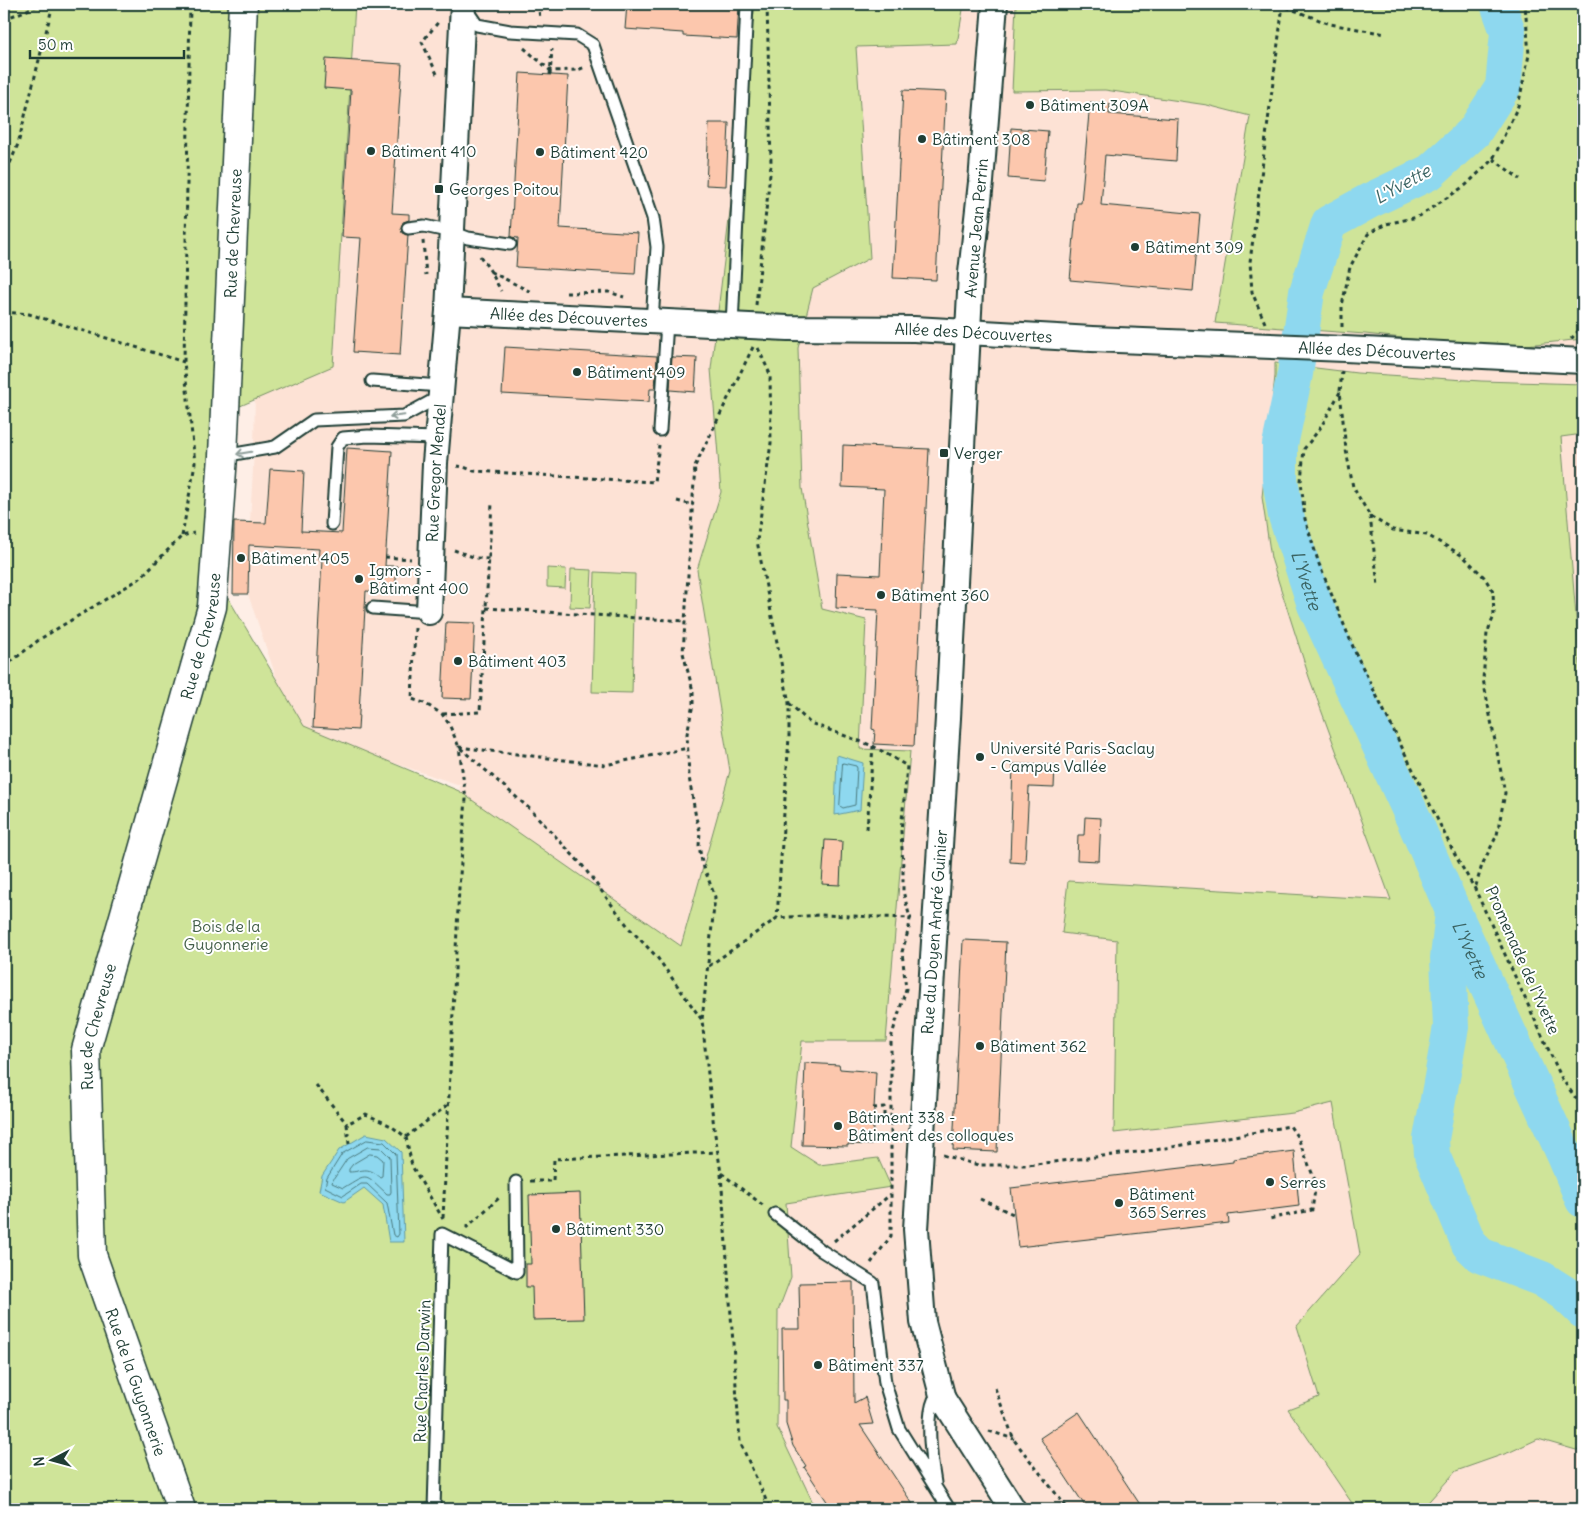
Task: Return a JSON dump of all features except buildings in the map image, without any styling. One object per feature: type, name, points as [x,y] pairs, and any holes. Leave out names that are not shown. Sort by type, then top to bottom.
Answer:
[{"type":"street","name":"Rue de Chevreuse","points":[[92,1255],[86,1050],[212,607],[223,456],[244,4]]},
{"type":"street","points":[[441,391],[448,311],[462,4]]},
{"type":"street","name":"Avenue Jean Perrin","points":[[968,332],[971,273],[981,182],[995,4]]},
{"type":"street","name":"Allée des Découvertes","points":[[448,311],[657,316],[732,326],[788,328],[914,329],[1274,339],[1325,349],[1583,361]]},
{"type":"street","name":"Rue du Doyen André Guinier","points":[[968,332],[948,718],[916,1229],[923,1322],[943,1399],[1014,1509]]},
{"type":"street","name":"Rue Gregor Mendel","points":[[422,619],[441,391]]},
{"type":"street","name":"Rue de la Guyonnerie","points":[[92,1255],[181,1509]]},
{"type":"lane","points":[[462,4],[477,25],[510,31],[577,35],[593,45],[653,218],[657,247],[660,430]]},
{"type":"lane","points":[[732,326],[747,4]]},
{"type":"lane","points":[[408,228],[424,226],[452,232],[468,238],[510,244]]},
{"type":"lane","points":[[372,381],[441,391]]},
{"type":"lane","points":[[223,456],[275,447],[314,420],[404,416],[441,391]]},
{"type":"lane","points":[[332,524],[337,447],[343,438],[368,436],[438,438]]},
{"type":"lane","points":[[373,608],[422,619]]},
{"type":"lane","points":[[442,1234],[517,1272],[516,1182]]},
{"type":"lane","points":[[775,1214],[822,1251],[873,1283],[884,1383],[900,1434],[949,1509]]},
{"type":"lane","name":"Rue Charles Darwin","points":[[434,1509],[442,1234]]},
{"type":"lane","points":[[936,1489],[930,1457],[931,1407],[934,1400],[943,1399]]},
{"type":"path","points":[[4,19],[40,4]]},
{"type":"path","points":[[4,178],[18,144],[53,4]]},
{"type":"path","points":[[182,536],[195,462],[184,362],[190,4]]},
{"type":"path","points":[[756,308],[771,164],[767,4]]},
{"type":"path","points":[[1240,4],[1283,5],[1330,24],[1386,34]]},
{"type":"path","points":[[1343,334],[1342,306],[1350,267],[1368,234],[1386,224],[1418,217],[1466,185],[1493,159],[1518,106],[1529,55],[1526,4]]},
{"type":"path","points":[[1274,339],[1252,292],[1250,262],[1283,5]]},
{"type":"path","points":[[550,73],[554,34]]},
{"type":"path","points":[[517,42],[550,73],[577,70],[598,62]]},
{"type":"path","points":[[1513,104],[1518,106]]},
{"type":"path","points":[[1493,159],[1520,179]]},
{"type":"path","points":[[502,293],[491,272],[539,296]]},
{"type":"path","points":[[562,295],[570,292],[609,292],[657,316]]},
{"type":"path","points":[[4,312],[29,314],[184,362]]},
{"type":"path","points":[[1565,344],[1583,326]]},
{"type":"path","points":[[770,1509],[740,1442],[721,1173],[702,1020],[715,897],[702,862],[699,846],[700,831],[689,777],[687,734],[693,704],[693,691],[683,653],[695,466],[755,342],[770,374],[771,443],[756,540],[789,703],[789,737],[777,918]]},
{"type":"path","name":"Promenade de l'Yvette","points":[[1475,889],[1482,864],[1497,835],[1505,793],[1482,679],[1486,633],[1494,616],[1492,591],[1484,577],[1463,556],[1427,535],[1393,530],[1370,516],[1353,487],[1346,450],[1340,391],[1321,427],[1304,448],[1301,481],[1306,519],[1319,564],[1356,654],[1455,855],[1475,889],[1562,1079],[1583,1108]]},
{"type":"path","points":[[449,464],[464,466],[474,471],[654,482],[660,430]]},
{"type":"path","points":[[677,502],[694,505]]},
{"type":"path","points":[[442,714],[480,712],[492,503]]},
{"type":"path","points":[[1370,516],[1378,586]]},
{"type":"path","points":[[4,667],[40,639],[139,579],[182,536],[218,528]]},
{"type":"path","points":[[446,547],[476,558],[489,559]]},
{"type":"path","points":[[385,557],[413,559]]},
{"type":"path","points":[[486,608],[685,621]]},
{"type":"path","points":[[422,619],[412,699],[424,703],[442,714],[449,724],[459,747],[466,799],[442,1234]]},
{"type":"path","points":[[789,703],[810,723],[873,746],[907,766],[901,831],[902,891],[910,918],[902,952],[906,989],[892,1035],[891,1236],[862,1276]]},
{"type":"path","points":[[866,830],[873,746]]},
{"type":"path","points":[[459,747],[606,765],[688,748]]},
{"type":"path","points":[[459,747],[531,810],[582,866],[630,929],[657,957],[702,1020]]},
{"type":"path","points":[[709,967],[777,918],[819,915],[910,918],[935,916]]},
{"type":"path","points":[[316,1085],[347,1124],[349,1144]]},
{"type":"path","points":[[406,1138],[449,1104]]},
{"type":"path","points":[[874,1108],[884,1107],[884,1117],[891,1120]]},
{"type":"path","points":[[347,1124],[366,1114],[391,1126],[406,1138],[412,1166],[443,1219]]},
{"type":"path","points":[[936,1153],[978,1165],[1027,1165],[1155,1150],[1290,1126],[1298,1138],[1316,1183],[1312,1210],[1269,1219]]},
{"type":"path","points":[[454,1240],[516,1182],[553,1181],[554,1159],[718,1152]]},
{"type":"path","points":[[721,1173],[775,1214]]},
{"type":"path","points":[[822,1251],[891,1194]]},
{"type":"path","points":[[980,1199],[1013,1214]]},
{"type":"path","points":[[995,1388],[1014,1440],[1068,1509]]},
{"type":"path","points":[[980,1428],[1014,1440]]},
{"type":"shaded area","name":"Université Paris-Saclay - Campus Vallée","points":[[271,4],[1583,4],[1583,1509],[418,1509],[460,785],[294,730],[248,594],[254,451],[261,12]]},
{"type":"green space","name":"Bois de la Guyonnerie","points":[[4,4],[355,4],[333,366],[210,419],[214,574],[304,726],[459,791],[681,946],[730,771],[697,570],[721,492],[711,369],[755,4],[964,4],[957,44],[856,47],[870,258],[813,288],[798,348],[802,488],[822,609],[866,620],[860,749],[910,751],[886,1041],[802,1041],[791,1147],[819,1165],[878,1158],[891,1187],[786,1203],[791,1277],[778,1311],[777,1427],[816,1509],[4,1509]]},
{"type":"green space","points":[[1016,4],[1583,4],[1583,339],[1497,348],[1365,334],[1215,323],[1250,116],[1207,105],[1105,90],[1012,91]]},
{"type":"green space","points":[[1275,363],[1357,373],[1481,381],[1583,384],[1583,434],[1561,437],[1582,688],[1583,1452],[1538,1439],[1510,1452],[1456,1471],[1422,1509],[1356,1509],[1288,1409],[1319,1397],[1297,1326],[1360,1254],[1333,1103],[1293,1113],[1114,1133],[1117,940],[1062,933],[1068,881],[1391,900],[1309,677],[1271,558],[1262,497]]},
{"type":"green space","points":[[547,568],[566,569],[565,588],[547,587]]},
{"type":"green space","points":[[571,569],[592,570],[590,608],[570,607]]},
{"type":"green space","points":[[595,572],[635,574],[632,693],[592,692]]},
{"type":"water","points":[[837,755],[863,763],[860,810],[835,815]]},
{"type":"water","points":[[366,1134],[386,1138],[401,1152],[404,1242],[389,1242],[383,1205],[364,1188],[344,1202],[319,1191],[322,1176],[339,1150]]},
{"type":"waterway","name":"L'Yvette","points":[[1498,4],[1508,32],[1503,87],[1474,132],[1430,172],[1369,201],[1329,223],[1307,292],[1295,374],[1280,445],[1280,479],[1286,516],[1315,605],[1415,822],[1583,1200]]},
{"type":"waterway","points":[[1453,912],[1448,958],[1451,1027],[1431,1139],[1432,1155],[1469,1244],[1480,1255],[1542,1279],[1564,1293],[1583,1311]]},
{"type":"place","name":"Bâtiment 309A","points":[[1030,105]]},
{"type":"place","name":"Bâtiment 308","points":[[922,139]]},
{"type":"place","name":"Bâtiment 410","points":[[371,151]]},
{"type":"place","name":"Bâtiment 420","points":[[540,152]]},
{"type":"place","name":"Georges Poitou","points":[[439,189]]},
{"type":"place","name":"Bâtiment 309","points":[[1135,247]]},
{"type":"place","name":"Bâtiment 409","points":[[577,372]]},
{"type":"place","name":"Verger","points":[[944,453]]},
{"type":"place","name":"Bâtiment 405","points":[[241,558]]},
{"type":"place","name":"Igmors - Bâtiment 400","points":[[359,579]]},
{"type":"place","name":"Bâtiment 360","points":[[881,595]]},
{"type":"place","name":"Bâtiment 403","points":[[458,661]]},
{"type":"place","name":"Université Paris-Saclay - Campus Vallée","points":[[980,757]]},
{"type":"place","name":"Bâtiment 362","points":[[980,1046]]},
{"type":"place","name":"Bâtiment 338 - Bâtiment des colloques","points":[[838,1126]]},
{"type":"place","name":"Serres","points":[[1270,1182]]},
{"type":"place","name":"Bâtiment 365 Serres","points":[[1119,1203]]},
{"type":"place","name":"Bâtiment 330","points":[[556,1229]]},
{"type":"place","name":"Bâtiment 337","points":[[818,1365]]}]
